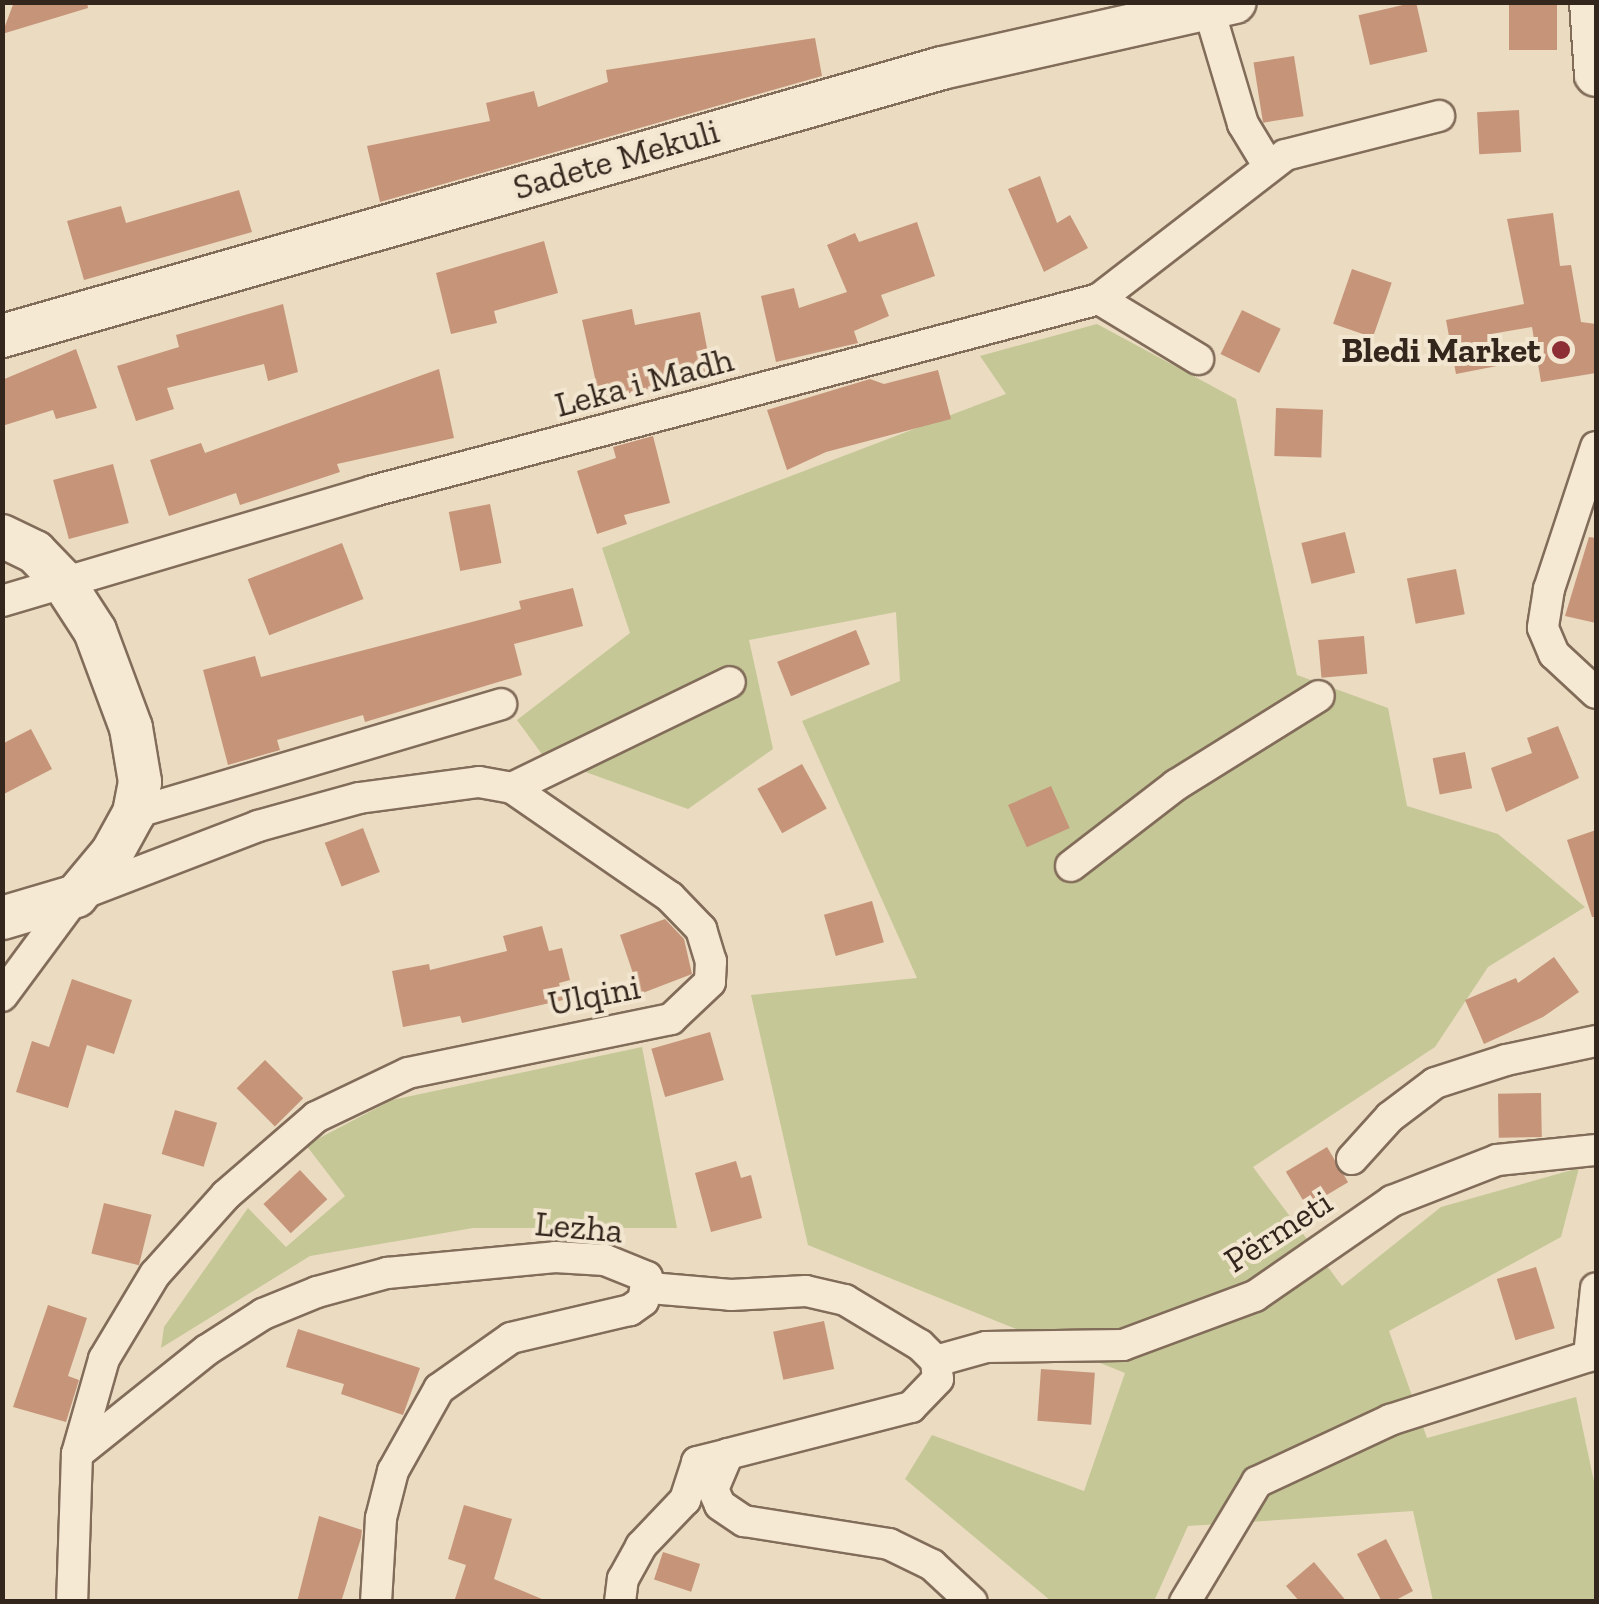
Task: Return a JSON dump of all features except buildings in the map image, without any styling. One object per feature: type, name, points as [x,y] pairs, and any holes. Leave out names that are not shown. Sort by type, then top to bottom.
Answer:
[{"type":"street","points":[[1591,2],[1596,64]]},
{"type":"street","points":[[1222,6],[1243,124],[1270,167]]},
{"type":"street","name":"Sadete Mekuli","points":[[2,336],[942,68],[1222,6]]},
{"type":"street","name":"Leka i Madh","points":[[2,601],[373,490],[1099,299],[1285,155],[1439,116]]},
{"type":"street","points":[[1099,299],[1198,359]]},
{"type":"street","points":[[1596,447],[1549,589],[1543,628],[1554,654],[1596,693]]},
{"type":"street","points":[[2,536],[35,552],[62,580],[95,631],[131,728],[140,782],[134,812],[112,852],[2,996]]},
{"type":"street","points":[[2,918],[76,896],[206,843],[359,798],[479,782],[512,788],[730,682]]},
{"type":"street","points":[[1071,866],[1176,785],[1320,696]]},
{"type":"street","points":[[134,812],[502,704]]},
{"type":"street","name":"Ulqini","points":[[72,1602],[77,1454],[97,1380],[120,1327],[154,1274],[226,1195],[316,1117],[408,1073],[670,1019],[710,982],[711,960],[700,929],[670,897],[512,788]]},
{"type":"street","points":[[1352,1159],[1434,1084],[1596,1041]]},
{"type":"street","name":"Përmeti","points":[[936,1361],[986,1347],[1123,1345],[1255,1296],[1392,1201],[1497,1160],[1596,1150]]},
{"type":"street","name":"Lezha","points":[[77,1454],[141,1398],[263,1314],[387,1274],[472,1261],[588,1259],[636,1268],[650,1288],[630,1310],[511,1338],[439,1389],[413,1426],[380,1518],[376,1602]]},
{"type":"street","points":[[620,1602],[623,1579],[641,1546],[684,1500],[698,1462],[911,1407],[938,1379],[936,1361],[887,1320],[845,1300],[806,1291],[730,1296],[650,1288]]},
{"type":"street","points":[[1185,1602],[1257,1482],[1390,1420],[1589,1356],[1596,1288]]},
{"type":"street","points":[[97,1380],[113,1397],[141,1398]]},
{"type":"street","points":[[728,1454],[713,1489],[720,1505],[744,1522],[888,1544],[932,1566],[972,1602]]},
{"type":"green space","points":[[1097,324],[1236,399],[1297,675],[1388,708],[1407,806],[1498,834],[1585,907],[1488,967],[1435,1047],[1253,1167],[1342,1286],[1441,1207],[1579,1168],[1561,1237],[1389,1331],[1427,1438],[1576,1397],[1596,1491],[1596,1601],[1433,1601],[1413,1511],[1188,1526],[1154,1601],[1051,1601],[905,1479],[932,1435],[1084,1491],[1125,1373],[808,1245],[751,995],[917,978],[802,721],[900,681],[896,612],[749,640],[773,749],[688,809],[544,757],[517,720],[630,633],[602,548],[1006,394],[980,356]]},
{"type":"green space","points":[[642,1047],[677,1228],[473,1228],[310,1256],[161,1348],[164,1327],[248,1208],[286,1247],[345,1196],[306,1145],[392,1100]]},
{"type":"place","name":"Bledi Market","points":[[1561,350]]}]
